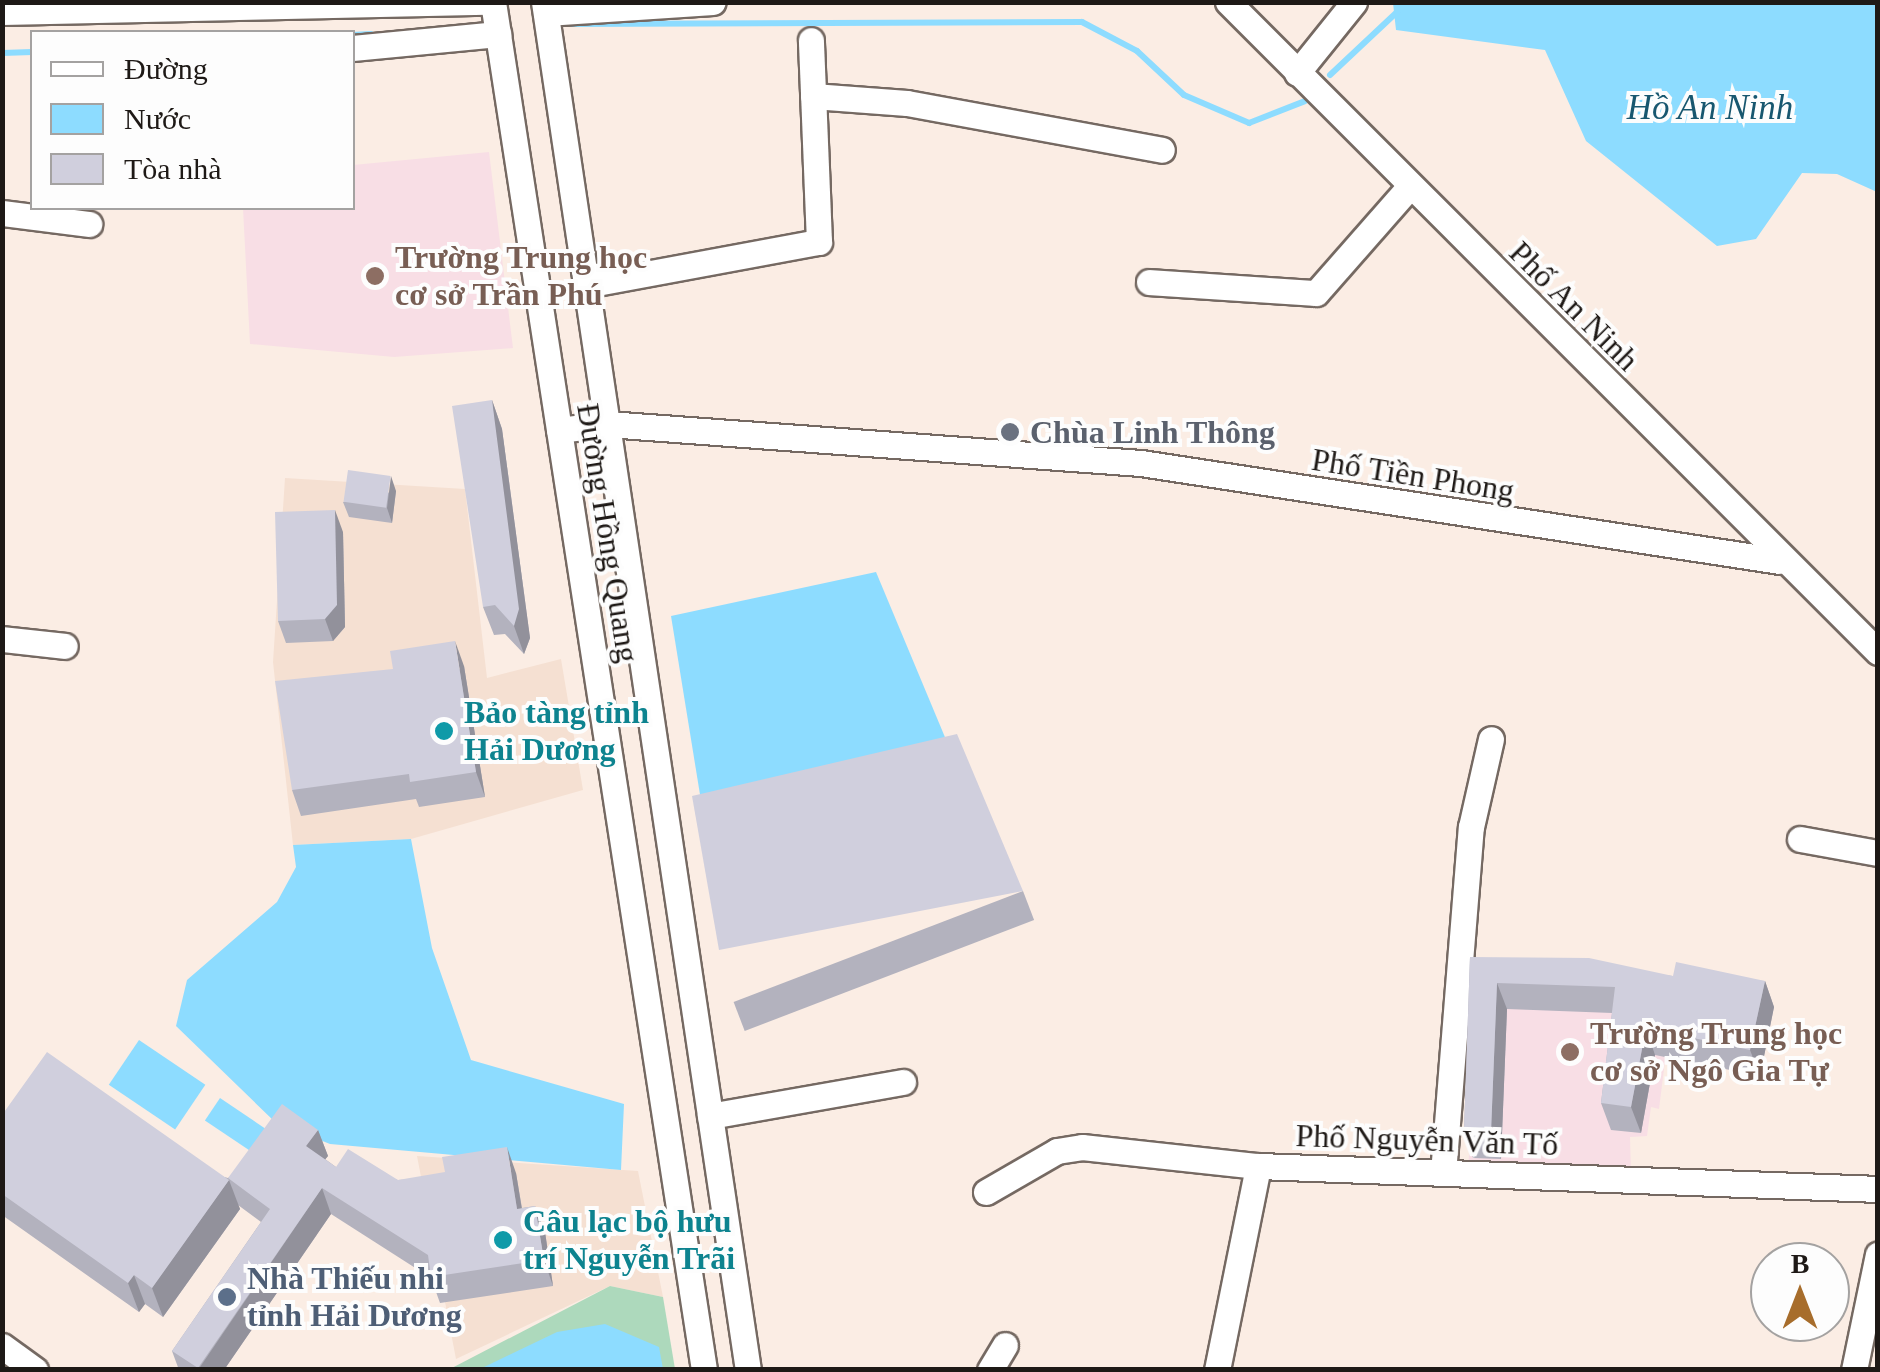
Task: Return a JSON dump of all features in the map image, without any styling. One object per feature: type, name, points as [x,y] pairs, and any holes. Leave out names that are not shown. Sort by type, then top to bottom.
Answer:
[{"type":"street","points":[[2,12],[490,2]]},
{"type":"street","name":"Đường Hồng Quang","points":[[490,2],[704,1370]]},
{"type":"street","points":[[545,8],[713,2]]},
{"type":"street","name":"Phố An Ninh","points":[[1228,2],[1780,561],[1878,652]]},
{"type":"street","points":[[1298,73],[1354,2]]},
{"type":"street","name":"Đường Hồng Quang","points":[[545,8],[748,1370]]},
{"type":"street","points":[[355,48],[498,34]]},
{"type":"street","points":[[586,286],[820,242],[811,40]]},
{"type":"street","points":[[813,96],[906,103],[1162,150]]},
{"type":"street","points":[[1149,282],[1316,293],[1410,186]]},
{"type":"street","points":[[2,213],[89,224]]},
{"type":"street","name":"Phố Tiền Phong","points":[[559,430],[607,424],[1142,463],[1780,561]]},
{"type":"street","points":[[2,639],[66,646]]},
{"type":"street","points":[[604,720],[650,713]]},
{"type":"street","points":[[1443,1173],[1471,827],[1492,740]]},
{"type":"street","points":[[1800,839],[1878,853]]},
{"type":"street","points":[[710,1116],[903,1082]]},
{"type":"street","name":"Phố Nguyễn Văn Tố","points":[[986,1192],[1068,1148],[1258,1166],[1878,1189]]},
{"type":"street","points":[[1217,1370],[1258,1166]]},
{"type":"street","points":[[683,1236],[728,1232]]},
{"type":"street","points":[[1854,1370],[1878,1254]]},
{"type":"street","points":[[990,1370],[1005,1344]]},
{"type":"street","points":[[2,1346],[35,1370]]},
{"type":"shaded area","name":"Trường Trung học cơ sở Trần Phú","points":[[489,152],[513,348],[394,357],[250,344],[243,210],[355,210],[355,165]]},
{"type":"shaded area","points":[[285,478],[465,489],[487,678],[561,659],[583,790],[411,839],[293,845],[273,662]]},
{"type":"shaded area","name":"Trường Trung học cơ sở Ngô Gia Tự","points":[[1479,966],[1673,997],[1659,1109],[1651,1107],[1647,1136],[1630,1137],[1631,1173],[1468,1172]]},
{"type":"shaded area","points":[[417,1156],[638,1171],[663,1297],[610,1286],[456,1359]]},
{"type":"green space","points":[[610,1286],[663,1297],[675,1369],[448,1370]]},
{"type":"water","name":"Hồ An Ninh","points":[[1393,3],[1877,3],[1877,192],[1837,174],[1802,173],[1756,239],[1717,246],[1586,141],[1545,50],[1396,30]]},
{"type":"water","points":[[876,572],[952,754],[703,813],[671,616]]},
{"type":"water","points":[[411,839],[432,948],[471,1060],[624,1104],[621,1170],[330,1144],[275,1122],[176,1026],[187,980],[277,902],[296,867],[293,845]]},
{"type":"water","points":[[139,1040],[205,1085],[175,1130],[109,1085]]},
{"type":"water","points":[[220,1098],[271,1133],[256,1155],[205,1120]]},
{"type":"water","points":[[605,1324],[659,1347],[663,1369],[480,1369],[557,1332]]},
{"type":"building","points":[[492,400],[519,609],[514,626],[495,605],[483,607],[452,406]]},
{"type":"building","points":[[348,470],[391,476],[386,508],[344,502]]},
{"type":"building","points":[[335,510],[337,605],[325,619],[278,621],[275,512]]},
{"type":"building","points":[[455,641],[476,772],[410,782],[409,774],[292,790],[275,681],[393,669],[390,651]]},
{"type":"building","points":[[957,734],[1023,891],[719,950],[692,796]]},
{"type":"building","points":[[1470,957],[1589,958],[1673,976],[1676,962],[1765,981],[1750,1050],[1646,1028],[1631,1107],[1601,1103],[1615,987],[1497,983],[1491,1132],[1464,1131]]},
{"type":"building","points":[[47,1052],[229,1180],[152,1288],[134,1275],[128,1283],[2,1194],[2,1115]]},
{"type":"building","points":[[282,1104],[318,1130],[306,1146],[336,1167],[348,1149],[398,1180],[445,1172],[442,1157],[507,1147],[517,1209],[535,1206],[544,1260],[431,1277],[428,1255],[322,1188],[198,1368],[172,1351],[270,1209],[228,1178]]},
{"type":"waterway","points":[[1330,75],[1397,12]]},
{"type":"waterway","points":[[570,24],[1082,22],[1137,51],[1184,95],[1249,123],[1305,101]]},
{"type":"waterway","points":[[355,35],[371,34]]},
{"type":"waterway","points":[[2,53],[30,52]]},
{"type":"place","name":"Trường Trung học cơ sở Trần Phú","points":[[375,276]]},
{"type":"place","name":"Chùa Linh Thông","points":[[1010,432]]},
{"type":"place","name":"Bảo tàng tỉnh Hải Dương","points":[[444,731]]},
{"type":"place","name":"Trường Trung học cơ sở Ngô Gia Tự","points":[[1570,1052]]},
{"type":"place","name":"Câu lạc bộ hưu trí Nguyễn Trãi","points":[[503,1240]]},
{"type":"place","name":"Nhà Thiếu nhi tỉnh Hải Dương","points":[[227,1297]]}]
